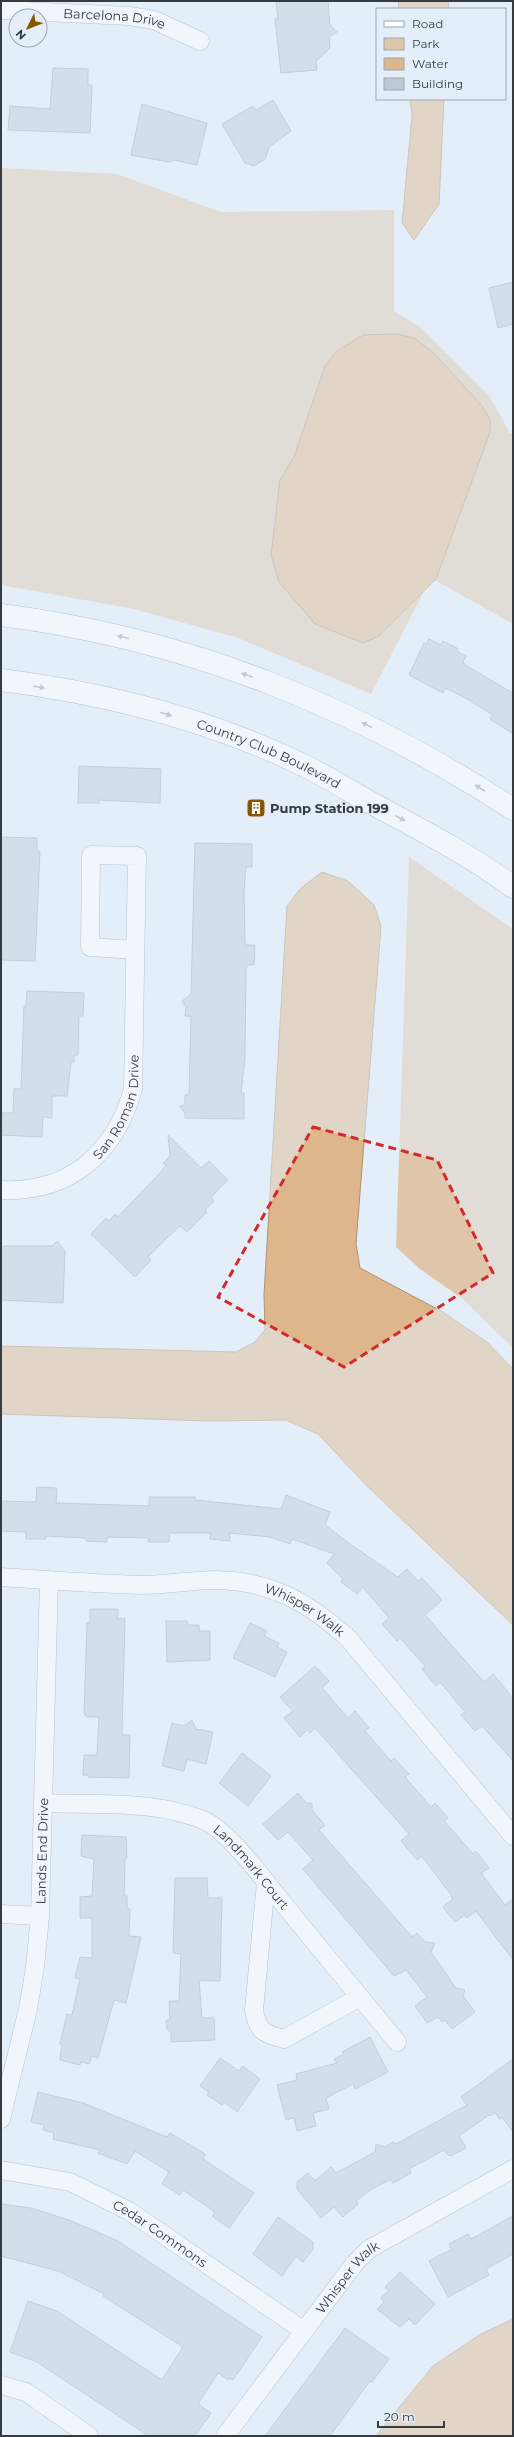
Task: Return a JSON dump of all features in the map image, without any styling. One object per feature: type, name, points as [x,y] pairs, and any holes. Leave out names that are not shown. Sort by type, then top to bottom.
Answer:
[{"type":"street","name":"Barcelona Drive","points":[[1,10],[129,16],[154,20],[200,41]]},
{"type":"street","points":[[1,615],[37,620],[112,635],[184,653],[269,682],[324,704],[386,735],[455,772],[513,809]]},
{"type":"street","name":"Country Club Boulevard","points":[[1,680],[87,695],[151,710],[227,734],[304,765],[424,831],[513,887]]},
{"type":"street","name":"San Roman Drive","points":[[1,1190],[32,1190],[53,1184],[73,1175],[105,1147],[127,1111],[133,1089],[137,856],[91,855],[90,947],[135,950]]},
{"type":"street","name":"Whisper Walk","points":[[1,1577],[98,1584],[147,1585],[216,1580],[253,1584],[289,1595],[321,1614],[348,1638],[513,1836]]},
{"type":"street","name":"Lands End Drive","points":[[1,2119],[28,2008],[35,1967],[40,1916],[49,1580]]},
{"type":"street","name":"Landmark Court","points":[[44,1803],[145,1806],[191,1815],[205,1820],[218,1830],[266,1882],[397,2042]]},
{"type":"street","points":[[266,1882],[254,2010],[256,2023],[263,2031],[284,2039],[360,1997]]},
{"type":"street","points":[[1,1914],[40,1916]]},
{"type":"street","name":"Whisper Walk","points":[[225,2436],[355,2262],[369,2249],[513,2169]]},
{"type":"street","name":"Cedar Commons","points":[[1,2170],[70,2182],[129,2211],[304,2331]]},
{"type":"street","points":[[1,2385],[26,2392],[88,2436]]},
{"type":"highlighted area","points":[[313,1127],[437,1160],[493,1273],[344,1367],[218,1297]]},
{"type":"green space","points":[[1,168],[117,174],[221,212],[394,210],[394,311],[420,327],[490,397],[510,433],[513,433],[513,624],[431,578],[371,694],[238,638],[134,609],[1,585]]},
{"type":"green space","points":[[409,857],[513,929],[513,1348],[464,1300],[420,1269],[396,1247]]},
{"type":"water","points":[[398,1],[449,1],[448,8],[399,8]]},
{"type":"water","points":[[410,100],[444,100],[439,204],[414,240],[402,223],[412,116]]},
{"type":"water","points":[[397,334],[414,338],[435,354],[482,406],[490,419],[490,432],[436,579],[379,636],[363,643],[315,624],[279,582],[271,555],[280,480],[294,457],[325,366],[337,351],[363,335]]},
{"type":"water","points":[[322,872],[348,881],[374,905],[381,926],[356,1244],[360,1268],[441,1311],[487,1342],[513,1369],[513,1625],[367,1486],[318,1434],[286,1420],[208,1421],[1,1414],[1,1346],[236,1352],[255,1342],[265,1330],[264,1295],[287,906],[301,888]]},
{"type":"water","points":[[513,2319],[513,2436],[376,2436],[433,2366],[481,2334]]},
{"type":"building","points":[[276,1],[328,1],[330,25],[337,32],[329,37],[330,48],[316,61],[317,70],[281,73],[275,19],[278,19]]},
{"type":"building","points":[[53,68],[88,69],[88,85],[92,85],[90,133],[8,130],[10,106],[50,109]]},
{"type":"building","points":[[273,100],[291,131],[269,147],[265,159],[254,166],[245,163],[222,124],[253,106],[256,110]]},
{"type":"building","points":[[142,104],[207,123],[197,165],[174,160],[169,162],[131,155]]},
{"type":"building","points":[[513,282],[513,324],[498,328],[489,288]]},
{"type":"building","points":[[429,639],[441,645],[443,641],[457,648],[458,652],[466,656],[463,662],[465,665],[513,693],[513,734],[490,719],[493,715],[469,700],[446,688],[443,693],[409,675],[424,643],[426,644]]},
{"type":"building","points":[[79,766],[161,769],[160,803],[99,800],[99,803],[78,803]]},
{"type":"building","points":[[1,837],[37,838],[37,849],[40,852],[35,961],[1,960]]},
{"type":"building","points":[[195,843],[252,844],[252,867],[246,867],[244,891],[245,941],[246,945],[255,945],[254,965],[248,965],[246,968],[245,1058],[241,1093],[244,1093],[244,1119],[185,1118],[185,1113],[180,1107],[185,1104],[185,1095],[189,1094],[191,1016],[185,1016],[186,1007],[182,1001],[191,994]]},
{"type":"building","points":[[27,991],[84,993],[83,1016],[79,1016],[78,1055],[74,1055],[74,1062],[71,1062],[67,1096],[52,1096],[52,1118],[43,1117],[42,1137],[1,1135],[1,1113],[13,1113],[14,1089],[21,1089],[24,1006],[26,1006]]},
{"type":"building","points":[[168,1135],[201,1168],[209,1161],[228,1180],[211,1197],[214,1201],[205,1210],[207,1212],[187,1232],[180,1226],[172,1233],[148,1257],[151,1260],[135,1277],[91,1234],[106,1218],[109,1221],[115,1214],[118,1217],[161,1172],[166,1165],[163,1163],[170,1156]]},
{"type":"building","points":[[57,1241],[65,1251],[63,1303],[1,1300],[1,1248],[3,1248],[3,1246],[52,1246]]},
{"type":"building","points":[[37,1487],[57,1488],[56,1503],[149,1506],[149,1497],[195,1497],[195,1500],[281,1509],[286,1495],[330,1512],[325,1525],[398,1577],[407,1569],[418,1581],[422,1578],[442,1600],[425,1615],[484,1682],[493,1674],[513,1698],[513,1761],[482,1726],[475,1731],[461,1715],[465,1712],[440,1682],[436,1686],[422,1669],[425,1666],[400,1638],[397,1641],[382,1624],[389,1618],[363,1587],[357,1594],[341,1582],[343,1579],[327,1563],[334,1554],[292,1539],[290,1544],[270,1537],[230,1533],[230,1541],[210,1539],[210,1533],[170,1533],[169,1542],[148,1542],[149,1538],[107,1537],[107,1542],[86,1541],[86,1538],[46,1536],[46,1539],[26,1539],[26,1532],[1,1531],[1,1501],[36,1502]]},
{"type":"building","points":[[90,1609],[118,1609],[118,1619],[125,1618],[122,1735],[130,1735],[129,1778],[88,1777],[88,1775],[83,1775],[84,1755],[97,1755],[99,1717],[87,1717],[84,1714],[87,1623],[90,1623]]},
{"type":"building","points":[[166,1621],[187,1621],[188,1625],[199,1625],[199,1631],[210,1631],[210,1660],[167,1662]]},
{"type":"building","points":[[250,1623],[267,1631],[264,1636],[279,1643],[277,1647],[287,1652],[275,1677],[233,1658]]},
{"type":"building","points":[[315,1666],[329,1681],[322,1688],[348,1718],[355,1711],[369,1728],[365,1731],[391,1761],[394,1758],[409,1774],[405,1777],[431,1807],[435,1803],[448,1818],[444,1821],[473,1854],[476,1851],[489,1868],[481,1873],[505,1905],[513,1899],[513,1960],[476,1911],[467,1918],[465,1915],[455,1922],[443,1907],[453,1899],[451,1895],[422,1856],[417,1860],[401,1841],[409,1834],[315,1728],[310,1733],[307,1730],[300,1737],[284,1718],[293,1711],[280,1697]]},
{"type":"building","points":[[192,1720],[196,1729],[213,1732],[206,1764],[187,1759],[184,1771],[162,1766],[172,1723],[184,1726]]},
{"type":"building","points":[[242,1753],[271,1776],[248,1806],[219,1783]]},
{"type":"building","points":[[298,1793],[306,1803],[312,1803],[312,1810],[325,1825],[319,1830],[412,1937],[417,1933],[425,1942],[435,1943],[431,1952],[456,1988],[465,1990],[463,1996],[475,2012],[452,2029],[445,2020],[442,2022],[438,2017],[427,2023],[415,2006],[427,1997],[406,1970],[394,1976],[303,1869],[313,1860],[288,1832],[278,1840],[263,1824]]},
{"type":"building","points":[[82,1835],[126,1837],[127,1858],[125,1860],[124,1896],[127,1896],[127,1907],[130,1910],[129,1936],[141,1937],[126,2003],[114,2000],[98,2058],[92,2056],[89,2064],[81,2062],[80,2065],[60,2060],[62,2044],[60,2044],[67,2014],[72,2015],[80,1979],[75,1978],[80,1957],[92,1958],[92,1918],[80,1918],[80,1897],[92,1896],[94,1859],[81,1856]]},
{"type":"building","points":[[175,1878],[207,1878],[208,1898],[222,1898],[220,1981],[199,1980],[202,2018],[214,2018],[215,2040],[171,2042],[171,2033],[167,2029],[166,2021],[170,2018],[169,2001],[179,2001],[181,1954],[173,1953]]},
{"type":"building","points":[[370,2037],[388,2072],[355,2089],[353,2084],[326,2098],[329,2109],[313,2113],[316,2126],[297,2131],[294,2118],[286,2120],[277,2085],[297,2080],[296,2074],[337,2063],[334,2059],[344,2054],[342,2052]]},
{"type":"building","points":[[220,2058],[239,2071],[243,2066],[260,2079],[237,2112],[224,2102],[222,2105],[207,2095],[209,2092],[200,2086]]},
{"type":"building","points":[[513,2059],[513,2132],[502,2117],[499,2119],[495,2112],[490,2116],[489,2115],[459,2136],[466,2148],[451,2156],[444,2150],[409,2169],[411,2173],[393,2183],[391,2179],[370,2190],[356,2201],[358,2204],[343,2217],[334,2207],[321,2218],[297,2189],[297,2182],[308,2173],[315,2181],[331,2167],[336,2173],[375,2152],[376,2144],[385,2147],[394,2142],[396,2144],[467,2105],[461,2097]]},
{"type":"building","points":[[38,2092],[83,2103],[167,2137],[170,2133],[205,2154],[203,2159],[254,2193],[229,2228],[212,2216],[215,2212],[183,2190],[180,2195],[162,2184],[169,2172],[135,2151],[127,2164],[98,2153],[100,2150],[53,2139],[54,2133],[43,2130],[44,2125],[31,2122]]},
{"type":"building","points":[[1,2204],[31,2208],[69,2220],[118,2241],[262,2337],[233,2380],[229,2378],[228,2380],[218,2373],[198,2404],[211,2413],[195,2436],[149,2436],[37,2362],[10,2352],[28,2301],[57,2311],[162,2380],[183,2347],[103,2296],[104,2294],[58,2271],[1,2256]]},
{"type":"building","points":[[513,2216],[513,2254],[486,2269],[489,2275],[448,2297],[429,2261],[452,2249],[449,2244],[468,2234],[471,2239]]},
{"type":"building","points":[[278,2217],[313,2242],[313,2249],[303,2262],[296,2256],[282,2276],[253,2254]]},
{"type":"building","points":[[400,2272],[435,2304],[415,2325],[409,2319],[400,2327],[377,2309],[384,2302],[381,2298],[389,2290],[385,2287]]},
{"type":"building","points":[[345,2328],[389,2359],[372,2382],[370,2381],[330,2436],[265,2436]]},
{"type":"place","name":"Pump Station 199","points":[[256,808]]}]
